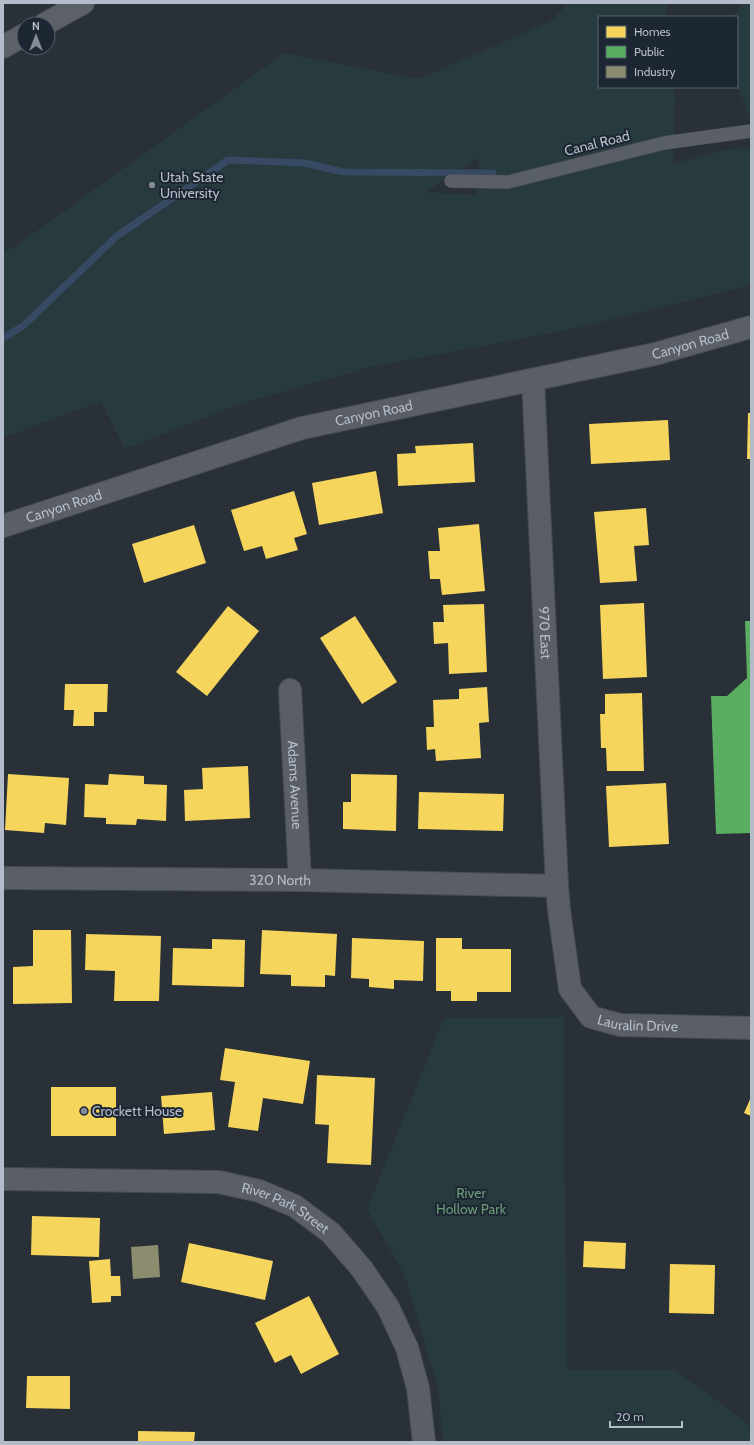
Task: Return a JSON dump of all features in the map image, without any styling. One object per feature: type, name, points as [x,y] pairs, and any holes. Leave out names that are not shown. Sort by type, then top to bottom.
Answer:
[{"type":"main road","points":[[56,18],[83,3]]},
{"type":"main road","points":[[3,47],[16,40]]},
{"type":"street","name":"Canyon Road","points":[[3,526],[302,428],[655,354],[751,327]]},
{"type":"street","name":"970 East","points":[[533,380],[556,886]]},
{"type":"street","name":"Adams Avenue","points":[[290,690],[300,880]]},
{"type":"street","name":"320 North","points":[[3,878],[300,880],[556,886]]},
{"type":"street","name":"Lauralin Drive","points":[[556,886],[570,989],[591,1017],[620,1025],[751,1028]]},
{"type":"street","name":"River Park Street","points":[[3,1179],[219,1182],[258,1191],[295,1206],[331,1233],[362,1269],[388,1307],[407,1348],[418,1388],[424,1442]]},
{"type":"lane","name":"Canal Road","points":[[451,181],[508,182],[664,143],[751,131]]},
{"type":"green space","points":[[568,3],[668,3],[665,16],[598,16],[598,88],[672,88],[675,93],[673,164],[729,149],[751,149],[751,285],[568,330],[371,367],[240,404],[125,449],[101,401],[3,438],[3,252],[13,248],[284,53],[418,79],[551,21]],"holes":[[[479,158],[477,195],[425,192]]]},
{"type":"green space","points":[[743,3],[751,3],[751,117],[737,88],[738,16],[735,16]]},
{"type":"green space","name":"River Hollow Park","points":[[564,1017],[567,1370],[675,1370],[742,1419],[751,1428],[751,1442],[443,1442],[438,1388],[405,1276],[367,1209],[444,1018]]},
{"type":"building: Homes","points":[[748,413],[751,413],[751,459],[747,459]]},
{"type":"building: Homes","points":[[668,420],[670,460],[591,464],[589,424]]},
{"type":"building: Homes","points":[[473,443],[475,482],[398,486],[397,454],[416,453],[415,446]]},
{"type":"building: Homes","points":[[376,471],[383,513],[319,525],[312,483]]},
{"type":"building: Homes","points":[[294,491],[307,534],[294,538],[298,550],[266,559],[262,546],[244,551],[231,510]]},
{"type":"building: Homes","points":[[646,508],[649,545],[634,546],[637,581],[600,583],[594,512]]},
{"type":"building: Homes","points":[[479,524],[485,591],[442,595],[440,579],[430,579],[428,551],[440,551],[438,528]]},
{"type":"building: Homes","points":[[194,525],[206,563],[144,583],[132,544]]},
{"type":"building: Homes","points":[[644,603],[647,677],[603,679],[600,605]]},
{"type":"building: Homes","points":[[484,604],[487,672],[449,674],[448,643],[434,644],[433,622],[444,622],[443,605]]},
{"type":"building: Homes","points":[[228,606],[259,631],[207,696],[176,672]]},
{"type":"building: Homes","points":[[355,616],[397,682],[362,704],[320,638]]},
{"type":"building: Homes","points":[[65,684],[108,684],[107,712],[94,712],[94,726],[73,726],[74,710],[64,710]]},
{"type":"building: Homes","points":[[487,687],[489,722],[479,723],[481,758],[436,761],[435,749],[427,750],[426,727],[434,727],[433,700],[459,699],[459,689]]},
{"type":"building: Homes","points":[[642,693],[644,771],[607,771],[606,748],[601,748],[600,714],[605,714],[605,694]]},
{"type":"building: Homes","points":[[248,766],[250,818],[185,821],[184,790],[203,789],[202,768]]},
{"type":"building: Homes","points":[[8,774],[69,778],[66,825],[45,823],[44,833],[5,830]]},
{"type":"building: Homes","points":[[109,774],[144,776],[144,784],[167,785],[166,821],[137,819],[136,825],[106,824],[106,818],[84,817],[85,784],[108,785]]},
{"type":"building: Homes","points":[[351,774],[397,775],[396,831],[343,829],[343,802],[351,802]]},
{"type":"building: Homes","points":[[666,783],[669,844],[609,847],[606,786]]},
{"type":"building: Homes","points":[[419,792],[504,794],[503,831],[418,829]]},
{"type":"building: Homes","points":[[33,930],[71,930],[72,1003],[13,1004],[13,967],[33,966]]},
{"type":"building: Homes","points":[[262,930],[337,934],[335,976],[325,975],[325,987],[291,986],[291,975],[260,974]]},
{"type":"building: Homes","points":[[86,934],[161,936],[159,1001],[114,1001],[115,971],[85,970]]},
{"type":"building: Homes","points":[[352,938],[424,941],[423,981],[394,980],[394,989],[369,987],[369,979],[351,978]]},
{"type":"building: Homes","points":[[436,938],[462,938],[462,949],[511,949],[511,992],[477,992],[477,1001],[451,1001],[451,991],[436,991]]},
{"type":"building: Homes","points":[[212,939],[245,940],[244,987],[172,985],[173,948],[212,949]]},
{"type":"building: Homes","points":[[225,1048],[310,1061],[303,1104],[263,1098],[258,1131],[228,1127],[235,1082],[220,1080]]},
{"type":"building: Homes","points":[[317,1075],[375,1078],[371,1165],[327,1163],[329,1125],[315,1124]]},
{"type":"building: Homes","name":"Crockett House","points":[[51,1087],[116,1087],[116,1136],[51,1136]]},
{"type":"building: Homes","points":[[212,1092],[215,1130],[164,1134],[161,1096]]},
{"type":"building: Homes","points":[[751,1097],[751,1116],[744,1113]]},
{"type":"building: Homes","points":[[32,1216],[100,1218],[99,1257],[31,1255]]},
{"type":"building: Homes","points":[[584,1241],[626,1243],[625,1269],[583,1267]]},
{"type":"building: Homes","points":[[189,1243],[273,1261],[265,1300],[181,1282]]},
{"type":"building: Homes","points":[[110,1259],[111,1276],[120,1276],[121,1296],[111,1296],[111,1302],[92,1303],[89,1261]]},
{"type":"building: Homes","points":[[670,1264],[715,1265],[714,1314],[669,1313]]},
{"type":"building: Homes","points":[[309,1296],[339,1354],[301,1374],[291,1355],[275,1363],[255,1323]]},
{"type":"building: Homes","points":[[27,1376],[70,1376],[70,1409],[26,1408]]},
{"type":"building: Homes","points":[[138,1431],[195,1432],[194,1442],[138,1442]]},
{"type":"building: Public","points":[[745,621],[751,621],[751,833],[716,834],[711,696],[727,696],[747,678]]},
{"type":"building: Industry","points":[[158,1245],[160,1277],[133,1279],[131,1247]]},
{"type":"waterway","points":[[3,338],[23,326],[117,236],[228,160],[305,163],[343,172],[493,173]]},
{"type":"place","name":"Utah State University","points":[[152,185]]},
{"type":"place","name":"Crockett House","points":[[84,1111]]}]
